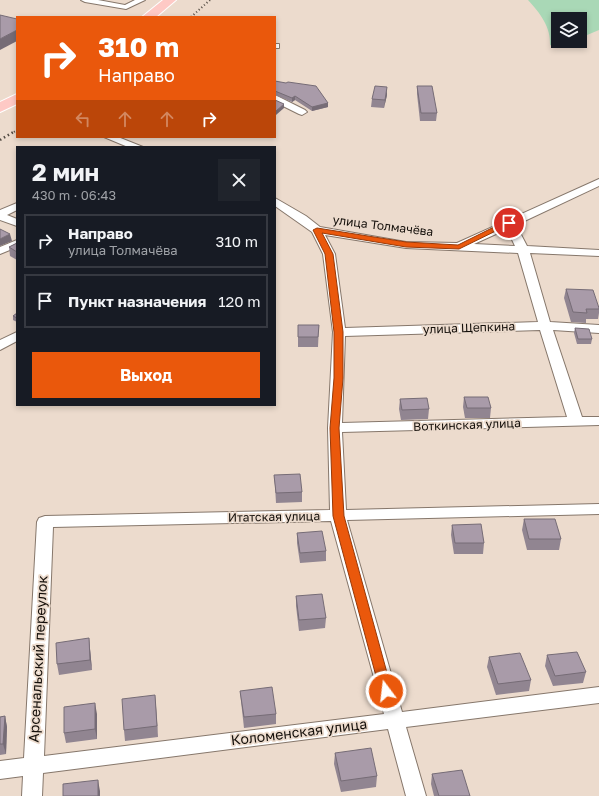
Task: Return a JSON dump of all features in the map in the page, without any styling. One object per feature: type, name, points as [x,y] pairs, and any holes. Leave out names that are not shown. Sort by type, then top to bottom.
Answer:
[{"type":"main road","points":[[149,16],[170,0]]},
{"type":"main road","points":[[0,108],[16,99]]},
{"type":"street","points":[[85,0],[126,7],[140,0]]},
{"type":"street","points":[[276,99],[302,112]]},
{"type":"street","points":[[111,138],[135,146]]},
{"type":"street","name":"улица Толмачёва","points":[[317,230],[406,245],[459,247],[599,182]]},
{"type":"street","points":[[0,215],[16,207]]},
{"type":"street","points":[[278,207],[302,218],[317,230],[329,254],[339,332],[335,428],[338,516],[416,796]]},
{"type":"street","points":[[0,215],[16,223]]},
{"type":"street","points":[[509,223],[523,250],[545,326],[576,422]]},
{"type":"street","points":[[0,251],[16,243]]},
{"type":"street","points":[[459,247],[599,253]]},
{"type":"street","name":"улица Щепкина","points":[[339,332],[545,326],[599,329]]},
{"type":"street","points":[[0,346],[16,337]]},
{"type":"street","name":"Воткинская улица","points":[[335,428],[599,421]]},
{"type":"street","name":"Итатская улица","points":[[45,522],[599,509]]},
{"type":"street","name":"Арсенальский переулок","points":[[32,796],[45,522]]},
{"type":"street","name":"Коломенская улица","points":[[0,770],[599,694]]},
{"type":"green space","points":[[528,0],[599,0],[599,30],[587,35],[587,12],[551,12],[551,45],[547,26],[537,10]]},
{"type":"building","points":[[0,15],[16,19],[16,31],[0,39]]},
{"type":"building","points":[[276,81],[316,86],[328,103],[312,107],[295,96],[292,98],[276,91]]},
{"type":"building","points":[[375,86],[387,87],[385,100],[372,99]]},
{"type":"building","points":[[417,86],[432,86],[437,113],[421,113]]},
{"type":"building","points":[[276,100],[284,104],[276,111]]},
{"type":"building","points":[[0,229],[10,234],[0,239]]},
{"type":"building","points":[[16,244],[16,251],[9,247]]},
{"type":"building","points":[[566,289],[593,290],[599,309],[586,309],[587,313],[573,312]]},
{"type":"building","points":[[298,325],[319,325],[318,337],[298,337]]},
{"type":"building","points":[[575,328],[589,329],[592,339],[578,339]]},
{"type":"building","points":[[464,397],[488,397],[491,408],[467,408]]},
{"type":"building","points":[[427,398],[429,409],[402,410],[400,399]]},
{"type":"building","points":[[300,474],[302,492],[276,493],[274,475]]},
{"type":"building","points":[[524,519],[555,519],[561,539],[529,539]]},
{"type":"building","points":[[481,524],[484,543],[455,543],[452,525]]},
{"type":"building","points":[[322,531],[326,551],[300,553],[297,533]]},
{"type":"building","points":[[322,594],[326,618],[299,620],[296,596]]},
{"type":"building","points":[[89,638],[90,660],[57,664],[56,643]]},
{"type":"building","points":[[577,652],[586,672],[555,676],[547,655]]},
{"type":"building","points":[[520,653],[531,680],[498,684],[489,657]]},
{"type":"building","points":[[272,687],[276,714],[244,717],[240,691]]},
{"type":"building","points":[[155,695],[157,726],[124,730],[122,699]]},
{"type":"building","points":[[95,703],[95,729],[64,733],[64,707]]},
{"type":"building","points":[[5,716],[3,744],[0,744],[0,717]]},
{"type":"building","points":[[371,748],[377,776],[341,781],[335,753]]},
{"type":"building","points":[[462,770],[470,796],[439,796],[432,774]]},
{"type":"building","points":[[98,780],[98,796],[63,796],[63,784]]},
{"type":"railway","points":[[192,16],[210,0]]},
{"type":"railway","points":[[0,140],[15,131]]},
{"type":"route","points":[[386,691],[338,516],[335,428],[339,332],[329,254],[317,230],[406,245],[459,247],[509,223]]}]
